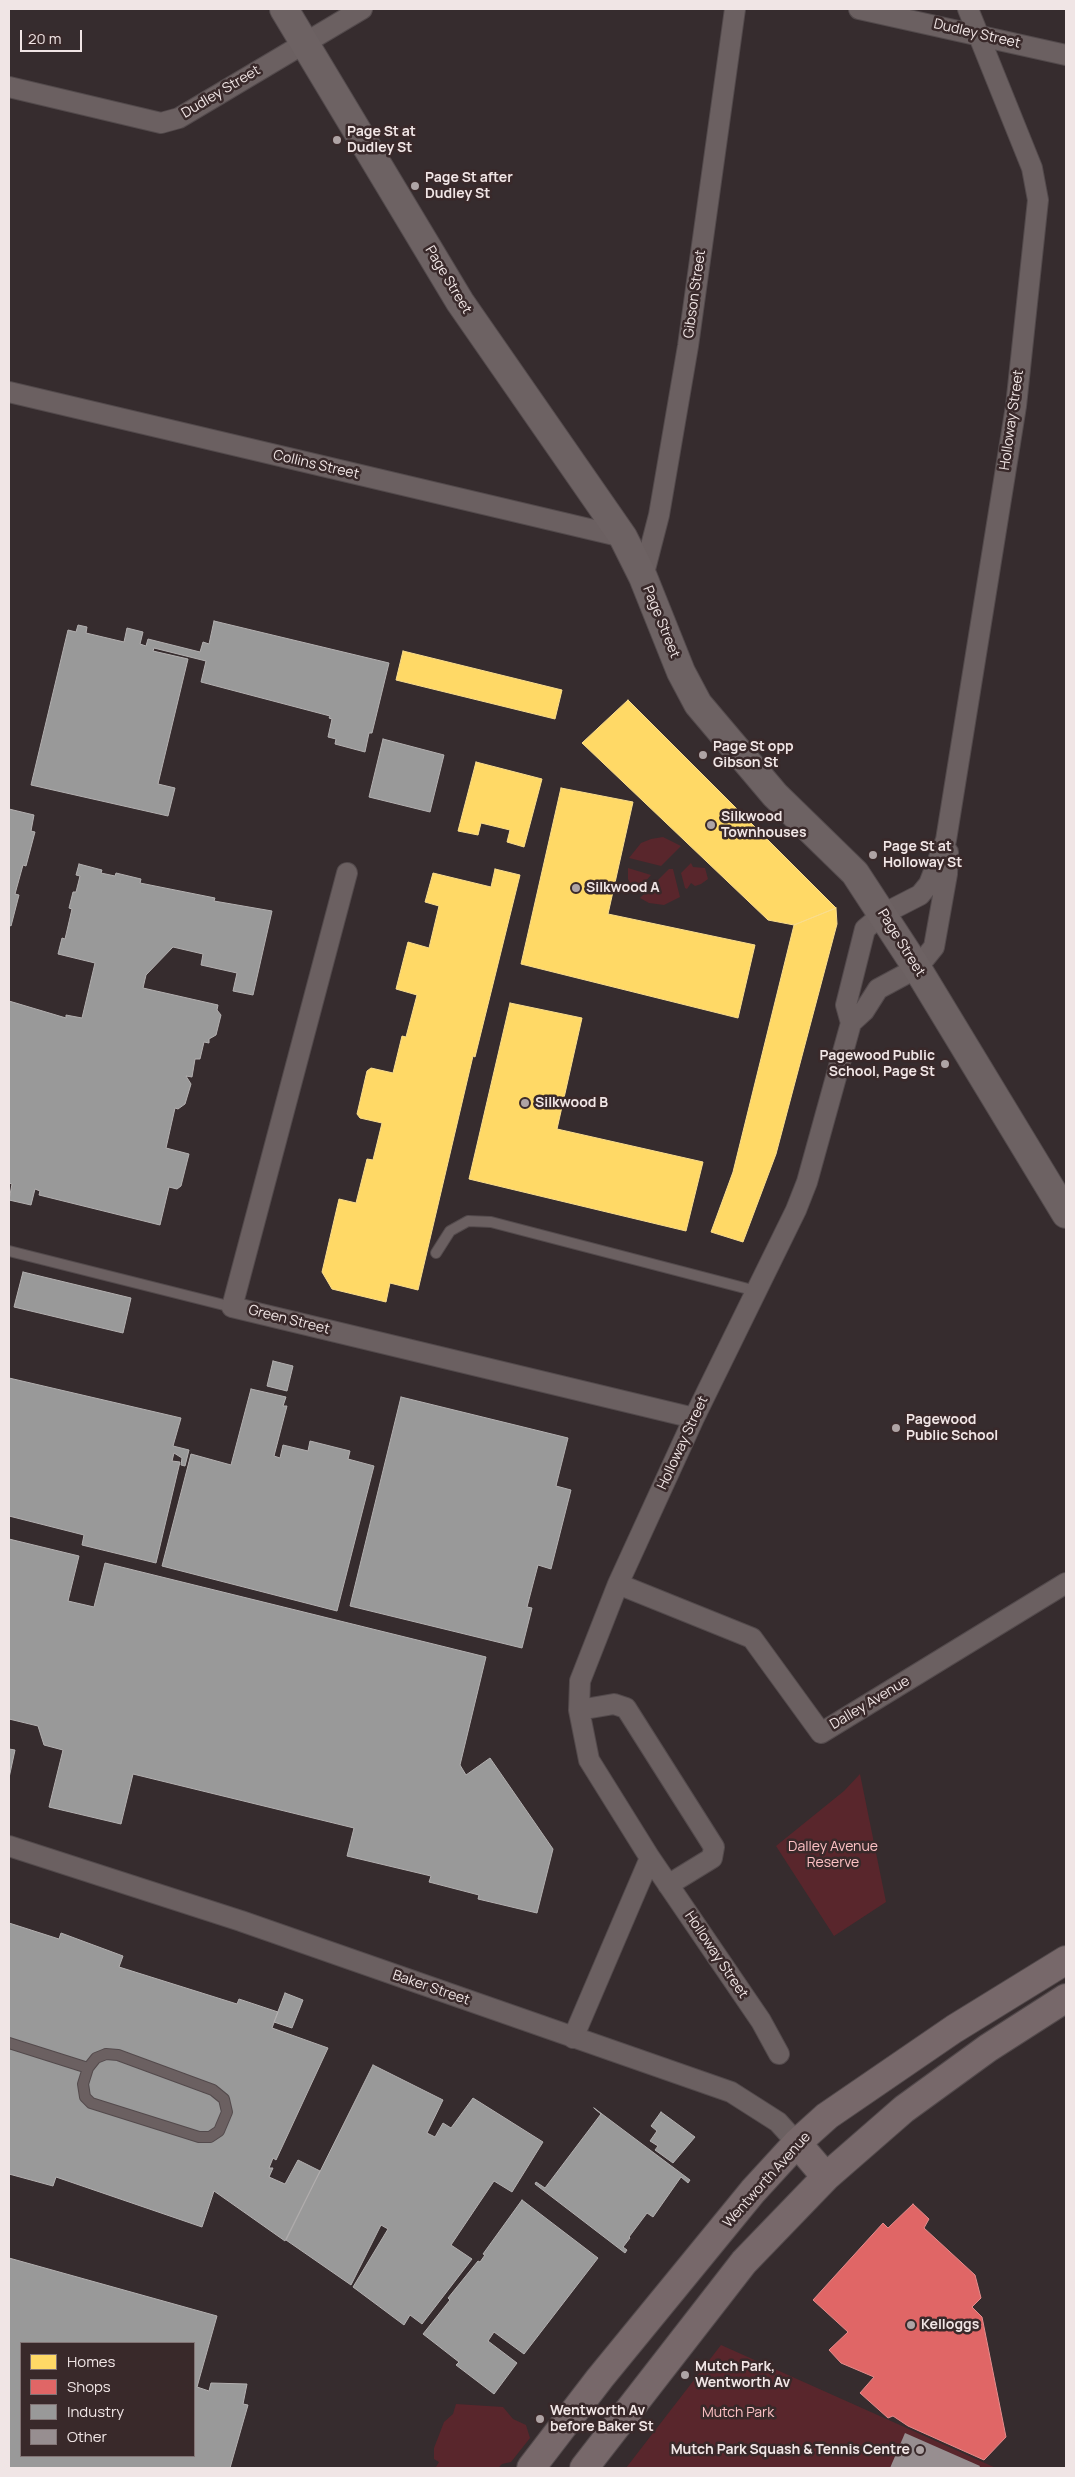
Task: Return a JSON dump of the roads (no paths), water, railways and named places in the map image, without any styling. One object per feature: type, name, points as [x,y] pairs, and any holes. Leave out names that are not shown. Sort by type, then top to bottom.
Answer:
[{"type":"main road","name":"Page Street","points":[[284,9],[460,302],[623,537],[643,577],[681,672],[698,704],[775,795],[855,873],[917,968],[1066,1214]]},
{"type":"main road","name":"Wentworth Avenue","points":[[531,2468],[600,2378],[753,2191],[797,2143],[827,2116],[954,2029],[1066,1960]]},
{"type":"main road","points":[[584,2468],[744,2262],[826,2177],[904,2110],[988,2048],[1066,1998]]},
{"type":"main road","name":"Baker Street","points":[[797,2143],[826,2177]]},
{"type":"street","name":"Dudley Street","points":[[9,87],[161,123],[179,118],[362,9]]},
{"type":"street","name":"Gibson Street","points":[[643,577],[659,515],[688,346],[735,9]]},
{"type":"street","name":"Dudley Street","points":[[859,9],[980,34],[1066,55]]},
{"type":"street","name":"Holloway Street","points":[[851,1023],[864,1011],[878,989],[917,968],[934,947],[947,874],[946,840],[1016,406],[1038,200],[1032,168],[980,34],[968,9]]},
{"type":"street","name":"Collins Street","points":[[9,392],[623,537]]},
{"type":"street","name":"Holloway Street","points":[[779,2054],[761,2021],[650,1858],[589,1760],[579,1710],[580,1681],[618,1584],[694,1418],[807,1182],[851,1023],[846,1005],[865,929],[883,914],[920,895],[929,884],[946,840]]},
{"type":"street","name":"Green Street","points":[[347,873],[232,1307],[694,1418]]},
{"type":"street","name":"Dalley Avenue","points":[[618,1584],[752,1638],[821,1733],[1066,1583]]},
{"type":"street","points":[[579,1710],[614,1704],[626,1708],[714,1847],[712,1858],[668,1884]]},
{"type":"street","name":"Baker Street","points":[[9,1846],[240,1921],[731,2092],[778,2122],[797,2143]]},
{"type":"street","points":[[573,2038],[650,1858]]},
{"type":"lane","points":[[436,1253],[450,1231],[468,1221],[491,1222],[756,1291]]},
{"type":"lane","points":[[9,1251],[232,1307]]},
{"type":"lane","points":[[9,2043],[88,2068]]},
{"type":"lane","points":[[106,2054],[118,2055],[213,2090],[224,2099],[227,2112],[224,2122],[219,2131],[210,2137],[199,2137],[91,2103],[85,2097],[83,2084],[88,2068],[96,2058],[106,2054]]},
{"type":"place","name":"Page St at Dudley St","points":[[337,140]]},
{"type":"place","name":"Page St after Dudley St","points":[[415,186]]},
{"type":"place","name":"Page St opp Gibson St","points":[[703,755]]},
{"type":"place","name":"Silkwood Townhouses","points":[[711,825]]},
{"type":"place","name":"Page St at Holloway St","points":[[873,855]]},
{"type":"place","name":"Silkwood A","points":[[576,888]]},
{"type":"place","name":"Pagewood Public School, Page St","points":[[945,1064]]},
{"type":"place","name":"Silkwood B","points":[[525,1103]]},
{"type":"place","name":"Pagewood Public School","points":[[896,1428]]},
{"type":"place","name":"Kelloggs","points":[[911,2325]]},
{"type":"place","name":"Mutch Park, Wentworth Av","points":[[685,2375]]},
{"type":"place","name":"Wentworth Av before Baker St","points":[[540,2419]]},
{"type":"place","name":"Mutch Park Squash & Tennis Centre","points":[[920,2450]]},
{"type":"park label","name":"Dalley Avenue Reserve","points":[[833,1855]]},
{"type":"park label","name":"Mutch Park","points":[[738,2413]]}]
